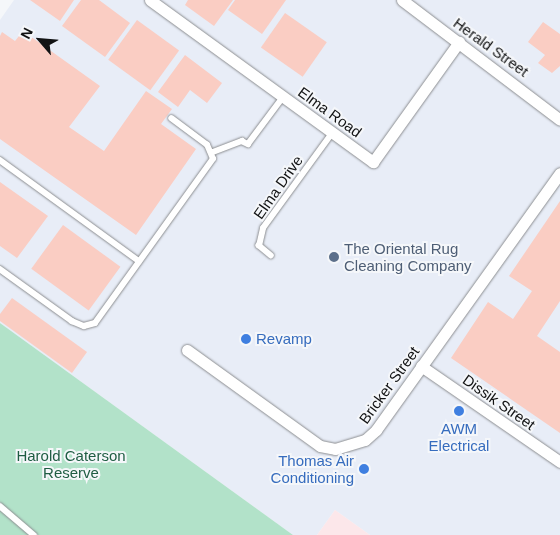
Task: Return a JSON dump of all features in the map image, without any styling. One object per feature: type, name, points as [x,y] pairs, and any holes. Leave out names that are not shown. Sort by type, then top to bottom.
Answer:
[{"type":"street","name":"Elma Road","points":[[150,0],[373,162],[459,42]]},
{"type":"street","name":"Herald Street","points":[[402,0],[560,120]]},
{"type":"street","name":"Bricker Street","points":[[187,350],[315,443],[330,450],[358,443],[371,436],[560,173]]},
{"type":"street","name":"Dissik Street","points":[[421,366],[560,462]]},
{"type":"lane","points":[[212,152],[242,141],[248,144],[283,96]]},
{"type":"lane","points":[[172,119],[212,152]]},
{"type":"lane","name":"Elma Drive","points":[[271,256],[258,246],[263,228],[333,132]]},
{"type":"lane","points":[[0,269],[72,321],[89,326],[95,323],[209,165],[212,152]]},
{"type":"lane","points":[[0,160],[139,262]]},
{"type":"lane","points":[[0,506],[34,535]]},
{"type":"shaded area","points":[[14,0],[560,0],[560,535],[370,535],[335,510],[317,535],[293,535],[0,323],[0,20]]},
{"type":"shaded area","points":[[335,510],[370,535],[317,535]]},
{"type":"green space","name":"Harold Caterson Reserve","points":[[0,323],[293,535],[0,535]]},
{"type":"building","points":[[30,0],[74,0],[60,21]]},
{"type":"building","points":[[81,0],[99,0],[130,23],[105,57],[62,26]]},
{"type":"building","points":[[188,0],[233,0],[214,26],[185,5]]},
{"type":"building","points":[[235,0],[286,0],[262,34],[228,10]]},
{"type":"building","points":[[285,13],[327,42],[303,77],[261,47]]},
{"type":"building","points":[[137,20],[179,51],[150,90],[108,60]]},
{"type":"building","points":[[543,22],[560,34],[560,66],[552,73],[538,63],[545,55],[528,42]]},
{"type":"building","points":[[23,31],[100,86],[69,127],[104,151],[146,91],[172,109],[161,124],[196,149],[136,235],[0,139],[0,36],[2,32],[15,41]]},
{"type":"building","points":[[185,55],[222,83],[207,103],[190,90],[178,107],[158,92]]},
{"type":"building","points":[[0,182],[48,216],[17,258],[0,246]]},
{"type":"building","points":[[560,201],[560,301],[537,336],[560,352],[560,433],[451,358],[488,302],[513,319],[532,291],[509,276]]},
{"type":"building","points":[[63,225],[120,267],[89,310],[31,269]]},
{"type":"building","points":[[12,298],[87,352],[72,373],[0,321],[0,314]]},
{"type":"place","name":"The Oriental Rug Cleaning Company","points":[[334,257]]},
{"type":"place","name":"Revamp","points":[[246,339]]},
{"type":"place","name":"AWM Electrical","points":[[459,411]]},
{"type":"place","name":"Thomas Air Conditioning","points":[[364,469]]}]
